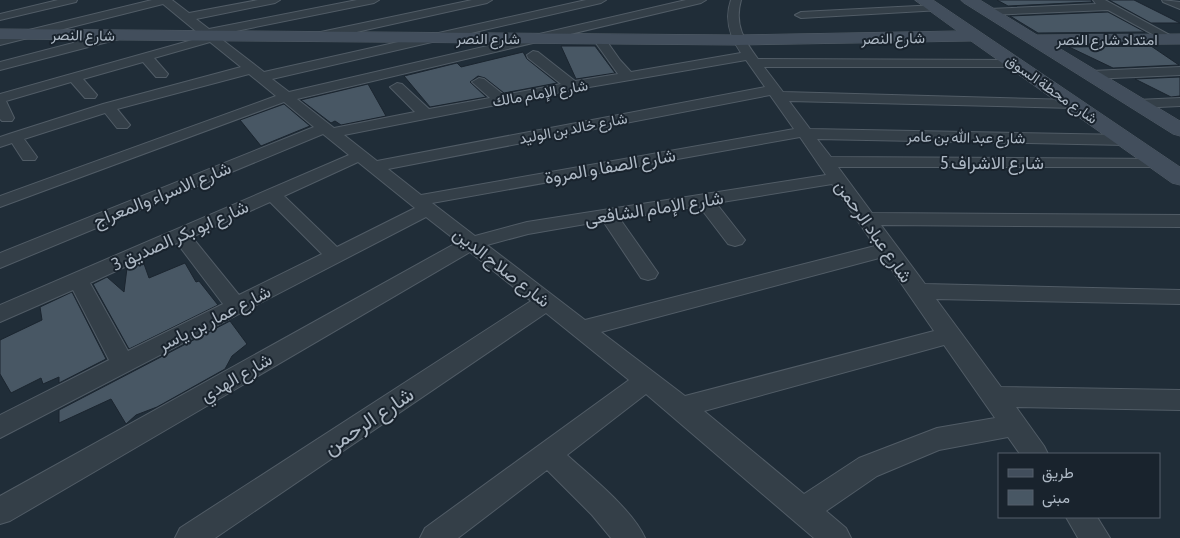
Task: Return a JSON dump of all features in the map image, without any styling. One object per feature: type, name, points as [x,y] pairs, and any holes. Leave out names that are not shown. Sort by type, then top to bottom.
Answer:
[{"type":"street","points":[[0,17],[72,0]]},
{"type":"street","points":[[0,41],[174,4],[275,0]]},
{"type":"street","points":[[0,98],[210,36],[374,0]]},
{"type":"street","points":[[316,37],[487,0]]},
{"type":"street","points":[[8,140],[108,107],[256,73],[433,38],[601,0]]},
{"type":"street","points":[[0,202],[286,97],[701,0]]},
{"type":"street","points":[[1048,0],[1063,9]]},
{"type":"street","points":[[1096,0],[1176,39]]},
{"type":"street","points":[[1167,0],[1180,6]]},
{"type":"street","name":"شارع محطة السوق","points":[[963,2],[992,20],[1034,40],[1180,130]]},
{"type":"street","name":"شارع عباد الرحمن","points":[[736,3],[734,24],[738,40],[1034,453]]},
{"type":"street","name":"شارع صلاح الدين","points":[[174,4],[210,36],[367,162],[681,407],[836,538]]},
{"type":"street","points":[[801,14],[930,4]]},
{"type":"street","name":"شارع محطة السوق","points":[[930,4],[1180,178]]},
{"type":"street","points":[[992,20],[1063,9],[1110,7]]},
{"type":"street","points":[[992,20],[1180,156]]},
{"type":"street","name":"شارع النصر","points":[[0,34],[738,40],[977,36]]},
{"type":"street","points":[[0,66],[119,35]]},
{"type":"street","points":[[599,39],[615,63],[628,76]]},
{"type":"street","name":"امتداد شارع النصر","points":[[1034,40],[1176,39]]},
{"type":"street","points":[[533,55],[572,86]]},
{"type":"street","points":[[39,56],[50,69]]},
{"type":"street","points":[[146,56],[161,74]]},
{"type":"street","name":"شارع الإمام مالك","points":[[328,130],[628,76],[752,60],[1014,63]]},
{"type":"street","points":[[1091,75],[1180,71]]},
{"type":"street","points":[[74,77],[90,95]]},
{"type":"street","points":[[479,82],[501,100]]},
{"type":"street","points":[[397,87],[425,114]]},
{"type":"street","name":"شارع خالد بن الوليد","points":[[367,162],[775,93],[1074,104]]},
{"type":"street","points":[[1137,104],[1180,102]]},
{"type":"street","points":[[0,103],[7,118]]},
{"type":"street","points":[[108,107],[122,125]]},
{"type":"street","name":"شارع الاسراء والمعراج","points":[[0,261],[328,130]]},
{"type":"street","name":"شارع عبد الله بن عامر","points":[[804,133],[1126,140]]},
{"type":"street","name":"شارع الصفا و المروة","points":[[422,205],[804,133]]},
{"type":"street","points":[[8,140],[29,157]]},
{"type":"street","name":"شارع ابو بكر الصديق 3","points":[[0,314],[272,194],[367,162]]},
{"type":"street","name":"شارع الاشراف 5","points":[[825,162],[1158,162]]},
{"type":"street","name":"شارع الإمام الشافعى","points":[[471,243],[527,228],[838,178]]},
{"type":"street","points":[[272,194],[335,256]]},
{"type":"street","points":[[704,200],[736,240]]},
{"type":"street","name":"شارع عمار بن ياسر","points":[[0,427],[335,256],[422,205]]},
{"type":"street","points":[[609,216],[648,273]]},
{"type":"street","points":[[866,219],[1180,221]]},
{"type":"street","points":[[181,235],[236,306]]},
{"type":"street","name":"شارع الهدي","points":[[0,511],[471,243]]},
{"type":"street","points":[[581,329],[887,249]]},
{"type":"street","points":[[78,280],[123,364]]},
{"type":"street","points":[[917,290],[1180,297]]},
{"type":"street","name":"شارع الرحمن","points":[[190,538],[546,302]]},
{"type":"street","points":[[681,407],[949,335]]},
{"type":"street","points":[[435,538],[647,380]]},
{"type":"street","points":[[993,397],[1180,400]]},
{"type":"street","points":[[802,511],[868,467],[938,439],[1014,425]]},
{"type":"street","points":[[548,454],[602,506],[630,538]]},
{"type":"street","points":[[1081,518],[1095,538]]},
{"type":"building","points":[[997,0],[1091,0],[1092,2],[1008,6]]},
{"type":"building","points":[[1109,0],[1134,0],[1180,23],[1151,23]]},
{"type":"building","points":[[1108,12],[1145,32],[1038,33],[1010,16]]},
{"type":"building","points":[[561,46],[595,46],[615,73],[576,79]]},
{"type":"building","points":[[1151,46],[1179,65],[1113,68],[1069,47]]},
{"type":"building","points":[[523,52],[527,59],[557,83],[504,93],[485,78],[478,76],[470,82],[486,97],[430,107],[404,76],[457,63],[461,67]]},
{"type":"building","points":[[1180,77],[1180,96],[1171,97],[1135,79]]},
{"type":"building","points":[[368,84],[386,116],[341,125],[335,121],[331,123],[301,100]]},
{"type":"building","points":[[284,104],[310,126],[261,146],[240,120]]},
{"type":"building","points":[[143,261],[149,278],[185,263],[196,282],[199,281],[218,305],[129,349],[93,284],[107,277],[124,292],[127,268]]},
{"type":"building","points":[[72,292],[106,359],[59,383],[59,377],[43,384],[41,378],[11,393],[0,374],[0,340],[42,320],[40,307]]},
{"type":"building","points":[[230,321],[247,344],[232,356],[225,369],[157,407],[136,415],[126,424],[111,399],[59,423],[59,410]]}]
